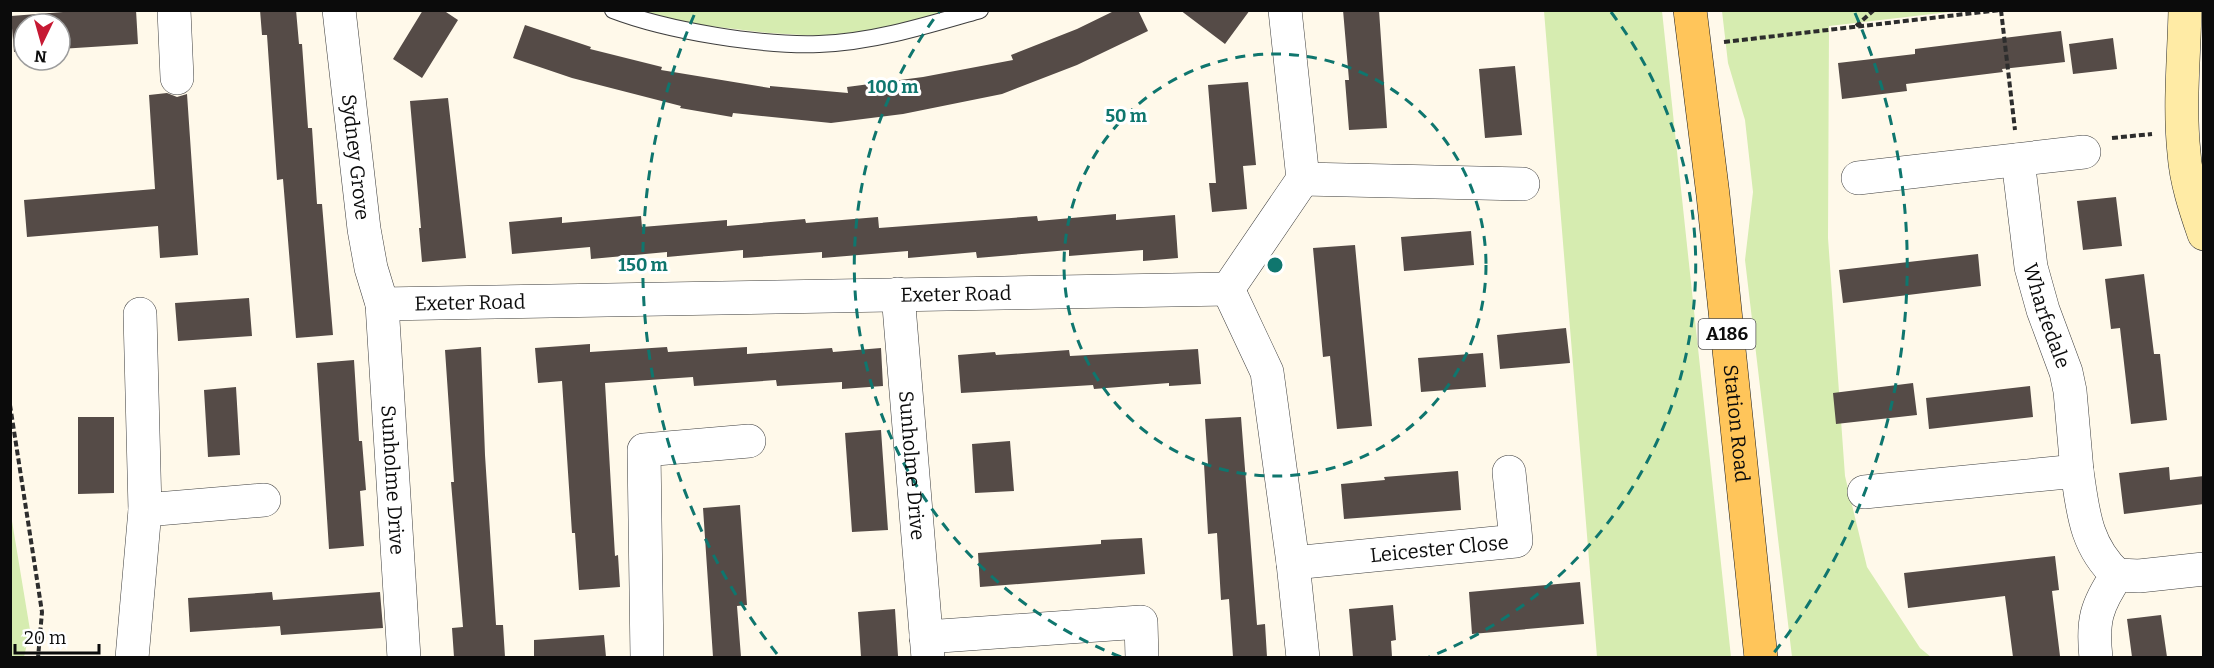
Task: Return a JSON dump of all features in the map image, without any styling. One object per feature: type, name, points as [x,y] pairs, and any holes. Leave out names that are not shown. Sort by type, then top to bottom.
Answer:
[{"type":"main road","name":"Station Road","points":[[1690,10],[1713,195],[1761,657]]},
{"type":"street","points":[[174,10],[177,78]]},
{"type":"street","name":"Sydney Grove","points":[[339,10],[364,229],[371,268],[382,303]]},
{"type":"street","points":[[1285,10],[1303,179],[1228,288],[1267,372],[1293,563],[1303,657]]},
{"type":"street","points":[[2185,10],[2193,84],[2182,131],[2188,179],[2204,234]]},
{"type":"street","points":[[1857,178],[2084,152]]},
{"type":"street","name":"Wharfedale","points":[[2018,160],[2031,267],[2037,291],[2066,372],[2070,391],[2077,471],[2088,533],[2104,561],[2117,575]]},
{"type":"street","points":[[1303,179],[1523,184]]},
{"type":"street","name":"Exeter Road","points":[[382,303],[1228,288]]},
{"type":"street","name":"Sunholme Drive","points":[[898,294],[927,647],[1141,622],[1142,657]]},
{"type":"street","name":"Sunholme Drive","points":[[382,303],[404,657]]},
{"type":"street","points":[[132,657],[145,510],[140,314]]},
{"type":"street","points":[[647,657],[644,450],[749,441]]},
{"type":"street","points":[[1864,492],[2077,471]]},
{"type":"street","name":"Leicester Close","points":[[1293,563],[1516,541],[1509,472]]},
{"type":"street","points":[[145,510],[264,500]]},
{"type":"street","points":[[2096,657],[2095,616],[2105,592],[2117,575],[2139,576],[2204,569]]},
{"type":"lane","points":[[613,10],[633,18],[712,35],[771,42],[819,44],[876,37],[980,10]]},
{"type":"path","points":[[1856,26],[1874,10]]},
{"type":"path","points":[[1720,42],[2001,10],[2018,160]]},
{"type":"path","points":[[2084,152],[2095,140],[2182,131]]},
{"type":"path","points":[[10,405],[42,612],[38,657]]},
{"type":"green space","points":[[629,11],[956,11],[868,31],[820,36],[701,25]]},
{"type":"green space","points":[[1544,11],[1662,11],[1731,657],[1597,657]]},
{"type":"green space","points":[[1722,11],[1958,11],[1829,26],[1828,238],[1845,476],[1867,567],[1920,648],[1931,657],[1792,657],[1745,260],[1753,192],[1745,120],[1728,63]]},
{"type":"green space","points":[[10,509],[30,630],[24,657],[11,657]]},
{"type":"building","points":[[136,10],[138,44],[72,48],[72,12],[63,12]]},
{"type":"building","points":[[260,10],[296,10],[299,44],[302,44],[308,128],[312,128],[317,204],[322,204],[333,335],[296,338],[283,179],[277,180],[267,35],[262,35]]},
{"type":"building","points":[[423,10],[443,10],[458,20],[422,78],[393,59]]},
{"type":"building","points":[[1116,10],[1138,10],[1148,31],[1077,65],[1002,94],[903,114],[831,123],[733,113],[732,117],[680,108],[681,106],[572,78],[513,58],[525,25],[591,47],[590,49],[662,67],[661,70],[770,88],[770,86],[848,93],[847,87],[923,77],[1013,60],[1011,55],[1077,29]]},
{"type":"building","points":[[1180,10],[1250,10],[1225,44]]},
{"type":"building","points":[[1343,10],[1379,10],[1387,128],[1349,130],[1345,80],[1349,80]]},
{"type":"building","points":[[2061,31],[2065,62],[1906,84],[1907,91],[1842,99],[1838,63],[1915,54],[1915,49]]},
{"type":"building","points":[[2113,38],[2117,69],[2073,74],[2069,44]]},
{"type":"building","points":[[1515,66],[1522,135],[1485,138],[1479,69]]},
{"type":"building","points":[[1248,82],[1256,165],[1243,166],[1247,209],[1212,212],[1209,183],[1216,183],[1208,85]]},
{"type":"building","points":[[167,93],[177,97],[187,94],[198,255],[160,258],[158,226],[27,237],[24,200],[155,189],[149,95]]},
{"type":"building","points":[[448,98],[466,258],[422,262],[410,101]]},
{"type":"building","points":[[2116,197],[2122,246],[2083,250],[2077,201]]},
{"type":"building","points":[[1116,214],[1116,220],[1175,215],[1178,258],[1143,261],[1143,250],[1069,256],[1069,250],[977,258],[976,252],[908,258],[908,251],[822,258],[822,252],[743,258],[743,250],[667,257],[667,252],[591,259],[590,247],[512,254],[509,222],[562,217],[562,223],[641,216],[642,227],[727,220],[727,226],[805,219],[806,223],[878,217],[879,228],[1037,216],[1038,221]]},
{"type":"building","points":[[1471,231],[1474,265],[1404,271],[1401,237]]},
{"type":"building","points":[[1355,245],[1372,426],[1337,429],[1330,356],[1323,357],[1313,248]]},
{"type":"building","points":[[1978,254],[1981,286],[1843,303],[1839,270]]},
{"type":"building","points":[[2144,274],[2154,354],[2160,354],[2167,420],[2131,424],[2120,328],[2111,329],[2105,279]]},
{"type":"building","points":[[249,298],[252,336],[178,341],[175,303]]},
{"type":"building","points":[[1566,328],[1570,363],[1500,369],[1497,335]]},
{"type":"building","points":[[590,344],[590,352],[667,347],[668,352],[747,347],[747,354],[832,348],[833,352],[881,348],[883,386],[842,389],[842,382],[777,386],[776,380],[694,386],[693,377],[605,383],[615,556],[618,555],[620,587],[579,590],[575,533],[572,533],[562,381],[538,383],[535,348]]},
{"type":"building","points":[[481,347],[485,455],[496,625],[503,625],[505,657],[454,657],[452,628],[463,627],[451,482],[454,482],[445,350]]},
{"type":"building","points":[[1198,349],[1201,384],[1169,386],[1169,383],[1094,389],[1093,385],[961,393],[958,355],[1069,350],[1070,356]]},
{"type":"building","points":[[1483,353],[1486,387],[1421,392],[1418,358]]},
{"type":"building","points":[[354,360],[359,441],[362,441],[366,490],[360,491],[364,546],[329,549],[317,363]]},
{"type":"building","points":[[1913,383],[1917,415],[1836,424],[1833,393]]},
{"type":"building","points":[[2030,386],[2033,417],[1929,429],[1926,398]]},
{"type":"building","points":[[236,387],[240,455],[208,457],[204,390]]},
{"type":"building","points":[[78,417],[114,417],[114,493],[78,494]]},
{"type":"building","points":[[1241,417],[1257,625],[1265,624],[1267,657],[1233,657],[1229,599],[1221,600],[1217,533],[1208,534],[1204,464],[1208,464],[1205,419]]},
{"type":"building","points":[[881,430],[888,530],[852,532],[845,433]]},
{"type":"building","points":[[1010,441],[1014,491],[975,493],[972,444]]},
{"type":"building","points":[[2169,467],[2170,480],[2204,476],[2204,504],[2124,514],[2119,473]]},
{"type":"building","points":[[1458,471],[1461,510],[1344,519],[1341,484],[1385,480],[1384,477]]},
{"type":"building","points":[[740,505],[747,605],[737,606],[741,657],[713,657],[703,508]]},
{"type":"building","points":[[1142,538],[1145,574],[980,587],[978,553],[1101,544],[1101,540]]},
{"type":"building","points":[[2055,556],[2059,590],[2052,591],[2060,656],[2013,657],[2005,596],[1908,608],[1904,573]]},
{"type":"building","points":[[1580,582],[1584,624],[1472,634],[1469,592]]},
{"type":"building","points":[[272,592],[273,600],[380,592],[383,628],[281,635],[280,626],[190,632],[188,598]]},
{"type":"building","points":[[1393,605],[1396,640],[1391,641],[1392,657],[1353,657],[1349,609]]},
{"type":"building","points":[[895,609],[898,656],[861,657],[858,612]]},
{"type":"building","points":[[2161,615],[2167,657],[2132,657],[2127,619]]},
{"type":"building","points":[[604,635],[606,657],[534,657],[534,640]]}]
